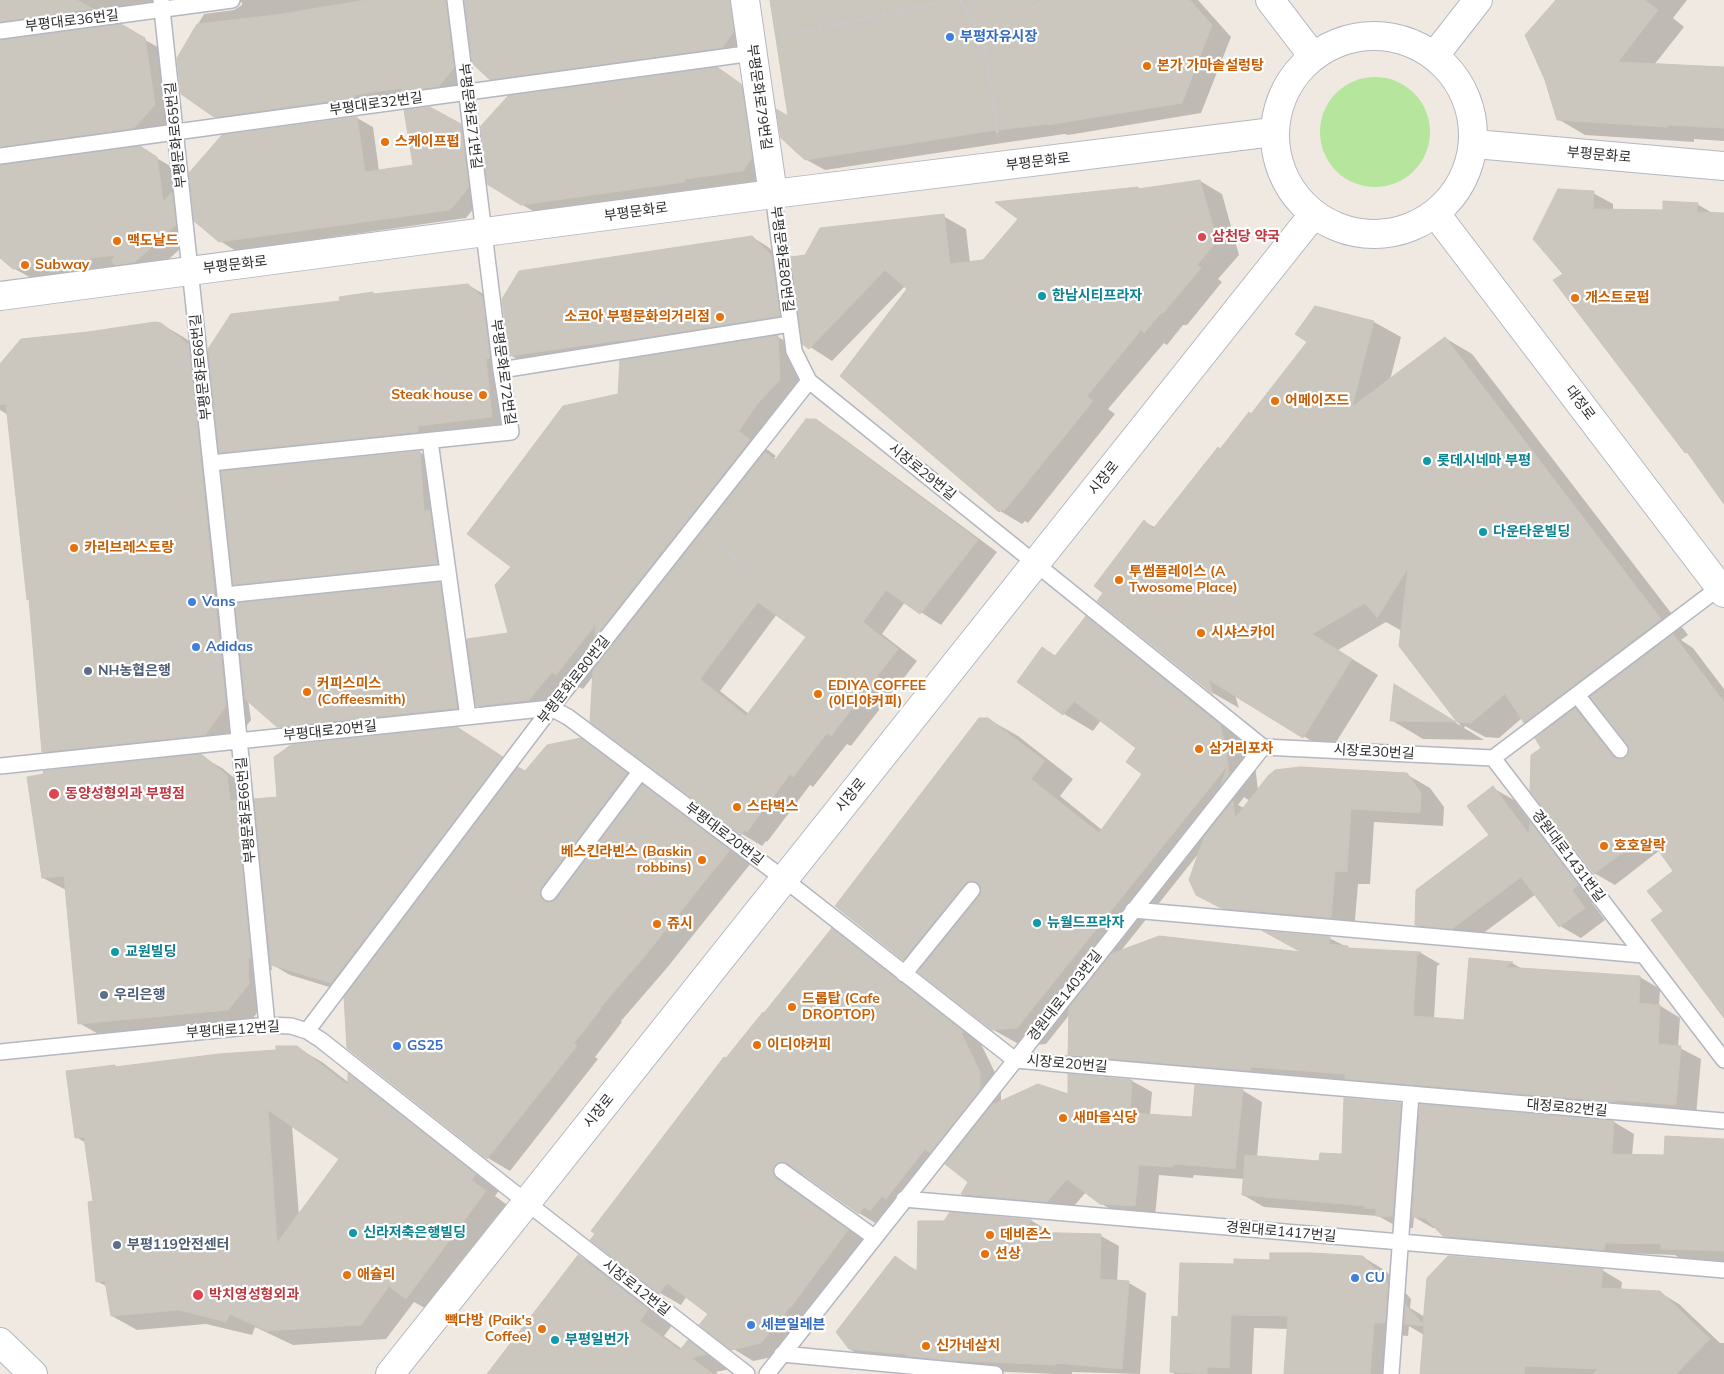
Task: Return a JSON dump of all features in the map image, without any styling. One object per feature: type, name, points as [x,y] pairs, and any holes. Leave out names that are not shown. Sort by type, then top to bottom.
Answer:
[{"type":"street","name":"부평문화로79번길","points":[[745,0],[773,194]]},
{"type":"street","points":[[1270,0],[1312,55]]},
{"type":"street","points":[[1435,55],[1478,0]]},
{"type":"street","points":[[1398,37],[1435,55],[1456,76],[1470,103],[1475,144],[1462,184],[1436,214],[1394,233],[1354,233],[1313,215],[1281,173],[1273,132],[1276,113],[1292,76],[1312,55],[1342,39],[1398,37]]},
{"type":"street","name":"부평문화로","points":[[0,296],[773,194],[1273,132]]},
{"type":"street","name":"부평문화로","points":[[1475,144],[1724,166]]},
{"type":"street","name":"대정로","points":[[1436,214],[1723,588]]},
{"type":"street","name":"시장로","points":[[390,1374],[1313,215]]},
{"type":"street","points":[[0,1342],[32,1374]]},
{"type":"lane","name":"부평대로36번길","points":[[0,30],[162,5],[232,0]]},
{"type":"lane","name":"부평문화로71번길","points":[[455,0],[485,232]]},
{"type":"lane","name":"부평문화로65번길","points":[[162,5],[191,271]]},
{"type":"lane","name":"부평대로32번길","points":[[0,156],[467,92],[752,47]]},
{"type":"lane","name":"부평문화로80번길","points":[[307,1030],[551,708],[809,381],[794,351],[773,194]]},
{"type":"lane","name":"부평문화로72번길","points":[[211,463],[512,432],[501,370],[485,232]]},
{"type":"lane","name":"부평문화로66번길","points":[[191,271],[240,740],[267,1025]]},
{"type":"lane","name":"부평문화로80번길","points":[[501,370],[790,324]]},
{"type":"lane","name":"시장로29번길","points":[[809,381],[1036,563]]},
{"type":"lane","points":[[430,441],[468,716]]},
{"type":"lane","points":[[1036,563],[1263,747]]},
{"type":"lane","points":[[225,595],[448,572]]},
{"type":"lane","points":[[1493,758],[1723,588]]},
{"type":"lane","points":[[1577,695],[1620,750]]},
{"type":"lane","name":"부평대로20번길","points":[[0,766],[551,708],[568,717],[784,879]]},
{"type":"lane","name":"시장로30번길","points":[[1263,747],[1493,758]]},
{"type":"lane","name":"경원대로1403번길","points":[[767,1374],[1263,747]]},
{"type":"lane","name":"경원대로1431번길","points":[[1493,758],[1724,1060]]},
{"type":"lane","points":[[549,893],[640,772]]},
{"type":"lane","name":"시장로20번길","points":[[784,879],[1015,1060],[1411,1094]]},
{"type":"lane","points":[[904,974],[972,890]]},
{"type":"lane","points":[[1133,910],[1644,955]]},
{"type":"lane","name":"부평대로12번길","points":[[0,1052],[267,1025],[290,1026],[307,1030],[526,1202]]},
{"type":"lane","points":[[1391,1374],[1411,1094]]},
{"type":"lane","name":"대정로82번길","points":[[1411,1094],[1724,1121]]},
{"type":"lane","points":[[782,1171],[874,1237]]},
{"type":"lane","name":"경원대로1417번길","points":[[904,1199],[1724,1270]]},
{"type":"lane","name":"시장로12번길","points":[[526,1202],[747,1374]]},
{"type":"lane","points":[[782,1354],[995,1374]]},
{"type":"path","points":[[752,47],[818,29],[950,0]]},
{"type":"path","points":[[960,0],[984,42],[1002,166]]},
{"type":"path","points":[[984,42],[1046,0]]},
{"type":"path","points":[[695,526],[768,585]]},
{"type":"green space","points":[[1375,77],[1386,78],[1396,82],[1414,93],[1425,111],[1429,121],[1429,143],[1425,153],[1414,171],[1396,182],[1386,186],[1375,187],[1364,186],[1354,182],[1336,171],[1325,153],[1321,143],[1320,132],[1321,121],[1325,111],[1336,93],[1354,82],[1364,78]]},
{"type":"building","points":[[0,0],[77,0],[93,9],[0,22]]},
{"type":"building","points":[[366,0],[446,0],[454,68],[438,87],[401,92],[401,88],[354,95],[354,98],[214,117],[181,94],[177,58],[197,24],[275,15]]},
{"type":"building","points":[[464,0],[730,0],[734,31],[722,48],[490,80],[472,63]]},
{"type":"building","points":[[770,0],[1190,0],[1212,25],[1182,103],[1048,125],[990,131],[805,160],[781,138],[776,109],[788,116]]},
{"type":"building","points":[[1556,0],[1645,0],[1658,10],[1618,62],[1724,67],[1724,128],[1667,125],[1667,127],[1557,120],[1545,80],[1525,35]]},
{"type":"building","points":[[121,24],[145,38],[155,105],[134,128],[0,147],[0,40]]},
{"type":"building","points":[[717,67],[741,84],[752,158],[743,171],[685,179],[685,182],[521,205],[487,184],[480,127],[508,96]]},
{"type":"building","points":[[430,107],[461,124],[469,187],[450,210],[219,242],[194,221],[189,173],[222,135],[357,117],[365,172],[413,165],[404,110]]},
{"type":"building","points":[[140,146],[157,157],[163,202],[172,192],[176,225],[135,262],[115,265],[111,261],[116,255],[13,269],[0,258],[0,165]]},
{"type":"building","points":[[1200,180],[1217,241],[1197,265],[1201,268],[1144,333],[1141,330],[1087,396],[1093,401],[1004,511],[1002,509],[999,512],[840,376],[907,289],[885,270],[809,349],[802,344],[791,257],[805,255],[820,228],[944,214],[950,264],[983,260],[1018,219],[995,202],[1138,187],[1138,189]]},
{"type":"building","points":[[1558,189],[1594,191],[1593,209],[1663,210],[1663,201],[1698,203],[1697,212],[1724,213],[1724,504],[1687,452],[1685,453],[1553,280],[1563,274],[1533,239]]},
{"type":"building","points":[[752,236],[772,256],[780,316],[622,341],[509,356],[502,299],[519,271]]},
{"type":"building","points":[[468,284],[483,298],[490,358],[486,359],[492,417],[418,426],[418,432],[219,453],[208,349],[231,314],[340,301],[339,297],[373,292],[373,294]]},
{"type":"building","points":[[1315,306],[1374,321],[1352,407],[1445,337],[1661,619],[1524,723],[1505,694],[1471,723],[1457,722],[1399,646],[1408,568],[1377,618],[1365,603],[1312,634],[1352,659],[1303,738],[1209,680],[1213,694],[1097,601],[1103,593],[1094,586],[1144,520],[1153,529],[1218,447],[1220,449],[1249,412],[1251,414],[1307,342],[1295,334]]},
{"type":"building","points":[[155,322],[161,323],[189,345],[226,706],[205,735],[42,752],[29,599],[27,600],[6,404],[0,405],[0,364],[21,339]]},
{"type":"building","points":[[778,335],[780,380],[758,403],[739,431],[750,440],[595,637],[596,624],[556,675],[552,672],[529,700],[476,706],[467,639],[508,633],[495,585],[511,567],[467,534],[563,406],[618,394],[620,360]]},
{"type":"building","points":[[806,419],[816,419],[978,540],[920,614],[886,590],[863,622],[898,649],[831,736],[827,733],[793,777],[790,774],[747,832],[745,830],[741,835],[590,722],[593,670],[765,452],[775,460]],"holes":[[[758,602],[806,637],[746,716],[700,679]]]},
{"type":"building","points":[[420,451],[424,511],[430,510],[437,564],[233,585],[221,471]]},
{"type":"building","points":[[440,582],[457,708],[277,727],[245,699],[235,603]]},
{"type":"building","points":[[1086,616],[1220,725],[1228,765],[1017,1028],[992,1030],[918,972],[979,896],[981,887],[977,882],[969,881],[965,884],[903,960],[835,906],[979,718],[988,718],[1045,761],[1031,779],[1099,833],[1142,774],[1126,762],[1136,748],[1074,701],[1063,715],[1017,682],[1042,647],[1055,656]]},
{"type":"building","points":[[1673,634],[1724,702],[1724,1018],[1651,920],[1663,911],[1647,891],[1673,871],[1647,834],[1594,874],[1530,791],[1531,755],[1541,748],[1535,738],[1575,708],[1613,756],[1621,759],[1626,757],[1629,749],[1627,744],[1590,697]]},
{"type":"building","points":[[1394,684],[1456,722],[1390,721]]},
{"type":"building","points":[[457,727],[503,757],[331,983],[271,965],[254,799],[277,797],[274,757],[291,745]]},
{"type":"building","points":[[581,738],[627,773],[542,887],[540,896],[544,901],[552,902],[556,899],[642,784],[730,850],[644,957],[600,1008],[574,1043],[577,1046],[487,1159],[347,1048],[344,997],[518,767],[525,771],[547,745]]},
{"type":"building","points":[[201,754],[227,775],[230,801],[236,800],[251,959],[248,958],[249,984],[228,1010],[78,1024],[64,876],[42,878],[27,777],[44,774],[43,771]]},
{"type":"building","points":[[1228,765],[1229,774],[1221,785]]},
{"type":"building","points":[[1300,767],[1407,773],[1421,793],[1420,813],[1351,809],[1347,872],[1335,871],[1331,918],[1221,908],[1196,895],[1189,880],[1204,837],[1233,801],[1235,818],[1268,776],[1275,770]]},
{"type":"building","points":[[1493,786],[1529,834],[1530,821],[1579,885],[1572,890],[1585,908],[1559,927],[1521,877],[1452,929],[1415,925],[1416,890],[1489,835],[1467,806]]},
{"type":"building","points":[[832,928],[964,1032],[961,1032],[980,1072],[980,1090],[930,1153],[925,1149],[886,1199],[882,1196],[870,1211],[864,1207],[859,1214],[787,1163],[782,1162],[775,1165],[773,1171],[777,1179],[848,1230],[791,1307],[761,1343],[731,1350],[699,1325],[708,1314],[667,1283],[659,1294],[590,1240],[595,1234],[591,1231],[724,1057],[726,1058],[764,1013]]},
{"type":"building","points":[[1263,931],[1330,937],[1329,944],[1348,946],[1348,948],[1421,952],[1417,955],[1413,1016],[1464,1020],[1469,958],[1513,962],[1505,967],[1640,976],[1639,1003],[1660,1005],[1658,1044],[1681,1046],[1676,1105],[1616,1100],[1616,1102],[1345,1079],[1345,1074],[1251,1067],[1250,1071],[1068,1055],[1069,1008],[1111,954],[1159,936],[1301,952]]},
{"type":"building","points":[[276,1046],[297,1046],[348,1085],[348,1073],[476,1174],[471,1180],[486,1191],[406,1299],[389,1286],[361,1325],[267,1331],[230,1314],[226,1322],[179,1310],[111,1316],[105,1281],[96,1282],[88,1202],[93,1201],[84,1137],[75,1138],[66,1071],[219,1054],[276,1050]],"holes":[[[268,1110],[339,1159],[277,1243]]]},
{"type":"building","points":[[1068,1074],[1132,1080],[1130,1113],[1192,1117],[1195,1085],[1243,1089],[1235,1169],[1174,1164],[1173,1167],[1139,1165],[1135,1206],[1100,1204],[1067,1179],[1047,1202],[961,1194],[968,1182],[945,1164],[992,1105],[1038,1084],[1068,1094]]},
{"type":"building","points":[[1344,1098],[1401,1103],[1393,1217],[1376,1216],[1376,1209],[1365,1208],[1365,1206],[1242,1195],[1245,1155],[1319,1161],[1320,1153],[1342,1154]]},
{"type":"building","points":[[1420,1104],[1614,1121],[1612,1154],[1664,1155],[1665,1136],[1724,1139],[1724,1251],[1661,1249],[1661,1244],[1605,1243],[1604,1250],[1443,1236],[1425,1218],[1412,1217]]},
{"type":"building","points":[[950,1212],[1032,1220],[1022,1232],[1101,1234],[1100,1279],[1129,1281],[1122,1369],[1055,1363],[1055,1365],[945,1360],[849,1349],[836,1332],[895,1256],[917,1272],[918,1221],[944,1221]]},
{"type":"building","points":[[1270,1253],[1363,1256],[1388,1284],[1385,1323],[1374,1323],[1370,1374],[1284,1374],[1288,1316],[1231,1315],[1229,1368],[1207,1367],[1207,1374],[1170,1372],[1172,1316],[1178,1317],[1180,1263],[1234,1264],[1234,1259],[1270,1260]]},
{"type":"building","points":[[578,1255],[648,1309],[640,1321],[680,1350],[688,1340],[707,1354],[691,1358],[713,1374],[487,1374]]},
{"type":"building","points":[[1448,1256],[1603,1269],[1601,1288],[1660,1291],[1710,1339],[1676,1374],[1593,1374],[1598,1369],[1525,1366],[1524,1374],[1420,1374],[1424,1326],[1404,1324],[1405,1304],[1423,1324],[1427,1278]]},
{"type":"place","name":"부평자유시장","points":[[950,37]]},
{"type":"place","name":"본가 가마솥설렁탕","points":[[1147,66]]},
{"type":"place","name":"스케이프펍","points":[[385,142]]},
{"type":"place","name":"삼천당 약국","points":[[1202,237]]},
{"type":"place","name":"맥도날드","points":[[117,241]]},
{"type":"place","name":"Subway","points":[[25,265]]},
{"type":"place","name":"한남시티프라자","points":[[1042,296]]},
{"type":"place","name":"개스트로펍","points":[[1575,298]]},
{"type":"place","name":"소코아 부평문화의거리점","points":[[720,317]]},
{"type":"place","name":"Steak house","points":[[483,395]]},
{"type":"place","name":"어메이즈드","points":[[1275,401]]},
{"type":"place","name":"롯데시네마 부평","points":[[1427,461]]},
{"type":"place","name":"다운타운빌딩","points":[[1483,532]]},
{"type":"place","name":"카리브레스토랑","points":[[74,548]]},
{"type":"place","name":"투썸플레이스 (A Twosome Place)","points":[[1119,580]]},
{"type":"place","name":"Vans","points":[[192,602]]},
{"type":"place","name":"시샤스카이","points":[[1201,633]]},
{"type":"place","name":"Adidas","points":[[196,647]]},
{"type":"place","name":"NH농협은행","points":[[88,671]]},
{"type":"place","name":"커피스미스 (Coffeesmith)","points":[[307,692]]},
{"type":"place","name":"EDIYA COFFEE (이디야커피)","points":[[818,694]]},
{"type":"place","name":"삼거리포차","points":[[1199,749]]},
{"type":"place","name":"동양성형외과 부평점","points":[[54,794]]},
{"type":"place","name":"스타벅스","points":[[737,807]]},
{"type":"place","name":"호호알락","points":[[1604,846]]},
{"type":"place","name":"베스킨라빈스 (Baskin robbins)","points":[[702,860]]},
{"type":"place","name":"뉴월드프라자","points":[[1037,923]]},
{"type":"place","name":"쥬시","points":[[657,924]]},
{"type":"place","name":"교원빌딩","points":[[115,952]]},
{"type":"place","name":"우리은행","points":[[104,995]]},
{"type":"place","name":"드롭탑 (Cafe DROPTOP)","points":[[792,1007]]},
{"type":"place","name":"이디야커피","points":[[757,1045]]},
{"type":"place","name":"GS25","points":[[397,1046]]},
{"type":"place","name":"새마을식당","points":[[1063,1118]]},
{"type":"place","name":"신라저축은행빌딩","points":[[353,1233]]},
{"type":"place","name":"데비존스","points":[[990,1235]]},
{"type":"place","name":"부평119안전센터","points":[[117,1245]]},
{"type":"place","name":"선상","points":[[985,1254]]},
{"type":"place","name":"애슐리","points":[[347,1275]]},
{"type":"place","name":"CU","points":[[1355,1278]]},
{"type":"place","name":"박치영성형외과","points":[[198,1295]]},
{"type":"place","name":"세븐일레븐","points":[[751,1325]]},
{"type":"place","name":"빽다방 (Paik's Coffee)","points":[[542,1329]]},
{"type":"place","name":"부평일번가","points":[[555,1340]]},
{"type":"place","name":"신가네삼치","points":[[926,1346]]}]
